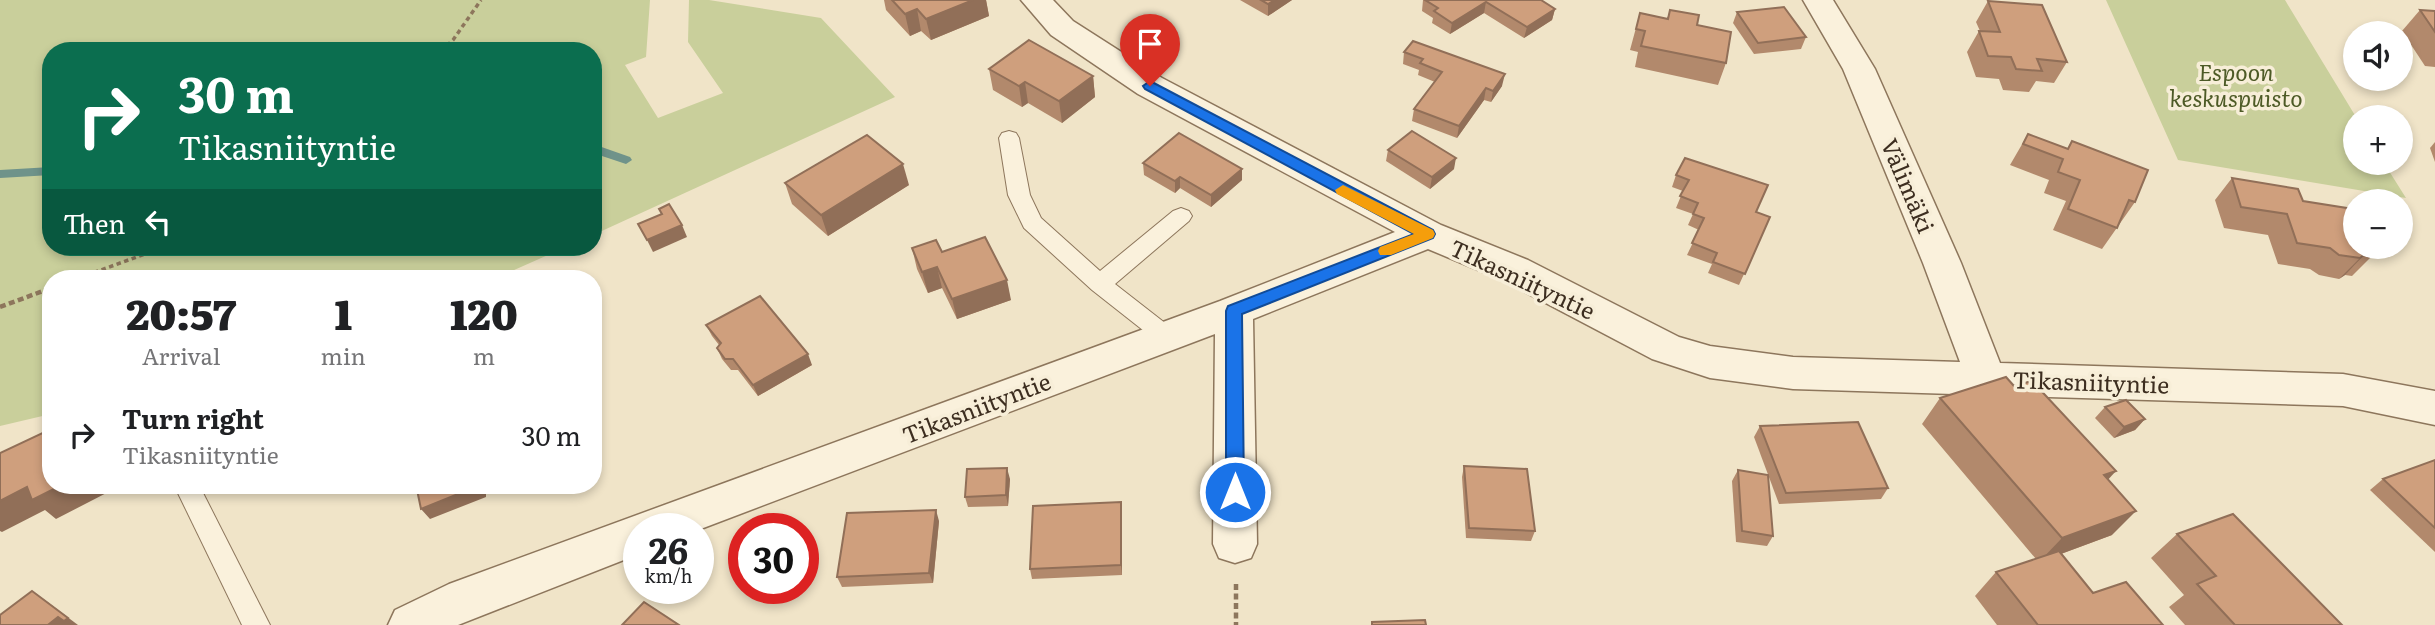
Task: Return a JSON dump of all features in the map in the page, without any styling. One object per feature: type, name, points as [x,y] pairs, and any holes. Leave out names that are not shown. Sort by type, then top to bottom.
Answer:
[{"type":"street","points":[[1036,0],[1062,28],[1150,86],[1428,234]]},
{"type":"street","name":"Välimäki","points":[[1818,0],[1859,69],[1942,263],[1985,377]]},
{"type":"street","name":"Tikasniityntie","points":[[693,513],[1234,311],[1428,234],[1515,270],[1666,348],[1710,362],[1793,373],[2343,390],[2435,408]]},
{"type":"street","points":[[1234,311],[1235,544]]},
{"type":"street","points":[[411,625],[465,599],[623,540]]},
{"type":"lane","points":[[1009,138],[1019,195],[1032,223],[1100,284],[1166,336]]},
{"type":"lane","points":[[1100,284],[1181,216]]},
{"type":"lane","points":[[191,494],[257,625]]},
{"type":"path","points":[[451,42],[481,0]]},
{"type":"path","points":[[101,270],[139,256]]},
{"type":"path","points":[[0,307],[42,291]]},
{"type":"green space","points":[[0,0],[650,0],[646,57],[625,65],[658,118],[723,93],[688,42],[689,0],[709,0],[821,18],[895,97],[602,231],[602,42],[42,42],[42,256],[546,256],[514,270],[42,270],[42,416],[0,426]]},
{"type":"green space","name":"Espoon keskuspuisto","points":[[2106,0],[2285,0],[2349,105],[2343,105],[2343,175],[2392,175],[2400,189],[2352,189],[2178,160]]},
{"type":"building","points":[[892,0],[973,0],[926,19],[917,9],[905,14]]},
{"type":"building","points":[[1425,0],[1541,0],[1555,9],[1527,27],[1486,2],[1452,23],[1434,11],[1438,8]]},
{"type":"building","points":[[1988,1],[2042,5],[2067,62],[2037,59],[2042,71],[2016,69],[2011,57],[1988,56],[1979,31],[2000,32]]},
{"type":"building","points":[[1784,7],[1806,37],[1758,43],[1737,12]]},
{"type":"building","points":[[1670,10],[1699,15],[1697,25],[1731,32],[1726,63],[1641,46],[1645,31],[1636,29],[1640,13],[1668,19]]},
{"type":"building","points":[[2420,10],[2435,11],[2435,32]]},
{"type":"building","points":[[1029,40],[1093,76],[1059,101],[1025,82],[1019,86],[989,69]]},
{"type":"building","points":[[1413,41],[1505,74],[1493,91],[1486,88],[1459,126],[1414,109],[1442,72],[1420,63],[1423,59],[1404,52]]},
{"type":"building","points":[[1412,131],[1456,158],[1432,177],[1388,150]]},
{"type":"building","points":[[1179,133],[1242,169],[1211,195],[1180,177],[1175,181],[1143,163]]},
{"type":"building","points":[[2028,134],[2068,149],[2072,141],[2148,170],[2135,202],[2129,200],[2117,228],[2068,209],[2080,180],[2058,172],[2063,159],[2023,144]]},
{"type":"building","points":[[867,135],[903,164],[821,215],[785,183]]},
{"type":"building","points":[[1685,158],[1768,185],[1756,212],[1770,217],[1745,274],[1713,262],[1717,253],[1692,243],[1704,218],[1693,214],[1698,203],[1680,196],[1689,180],[1676,175]]},
{"type":"building","points":[[2232,178],[2298,189],[2303,201],[2343,207],[2343,256],[2330,248],[2297,243],[2287,214],[2241,207]]},
{"type":"building","points":[[669,204],[682,225],[647,240],[638,224],[662,214],[659,209]]},
{"type":"building","points":[[985,237],[1007,280],[952,299],[937,267],[922,272],[912,248],[936,240],[942,252]]},
{"type":"building","points":[[760,296],[808,354],[753,385],[733,359],[725,359],[717,348],[721,343],[706,325]]},
{"type":"building","points":[[2006,377],[2014,386],[2032,381],[2116,471],[2104,475],[2136,511],[2062,538],[1940,398]]},
{"type":"building","points":[[2126,400],[2145,419],[2124,427],[2105,407]]},
{"type":"building","points":[[1858,422],[1888,488],[1786,493],[1760,426]]},
{"type":"building","points":[[42,433],[44,494],[32,500],[27,487],[0,501],[0,453]]},
{"type":"building","points":[[2435,460],[2435,528],[2383,479]]},
{"type":"building","points":[[1464,466],[1527,469],[1535,531],[1469,528]]},
{"type":"building","points":[[1007,468],[1006,495],[965,497],[967,469]]},
{"type":"building","points":[[1738,470],[1768,475],[1773,536],[1742,531]]},
{"type":"building","points":[[418,494],[458,494],[421,509]]},
{"type":"building","points":[[1121,502],[1121,565],[1030,569],[1033,506]]},
{"type":"building","points":[[936,510],[929,573],[837,577],[847,513]]},
{"type":"building","points":[[2233,514],[2342,625],[2235,625],[2197,584],[2216,576],[2177,534]]},
{"type":"building","points":[[2059,551],[2093,593],[2126,582],[2163,625],[2038,625],[1996,572]]},
{"type":"building","points":[[32,591],[68,618],[64,621],[58,617],[50,625],[0,625],[0,615]]},
{"type":"building","points":[[642,604],[647,604],[679,625],[622,625]]},
{"type":"building","points":[[1425,620],[1426,625],[1372,625],[1372,622]]},
{"type":"waterway","points":[[602,151],[626,160]]},
{"type":"waterway","points":[[0,174],[42,172]]},
{"type":"slow traffic","points":[[1343,190],[1428,234],[1386,251]]},
{"type":"route","points":[[1150,86],[1428,234],[1234,311],[1235,492]]}]
